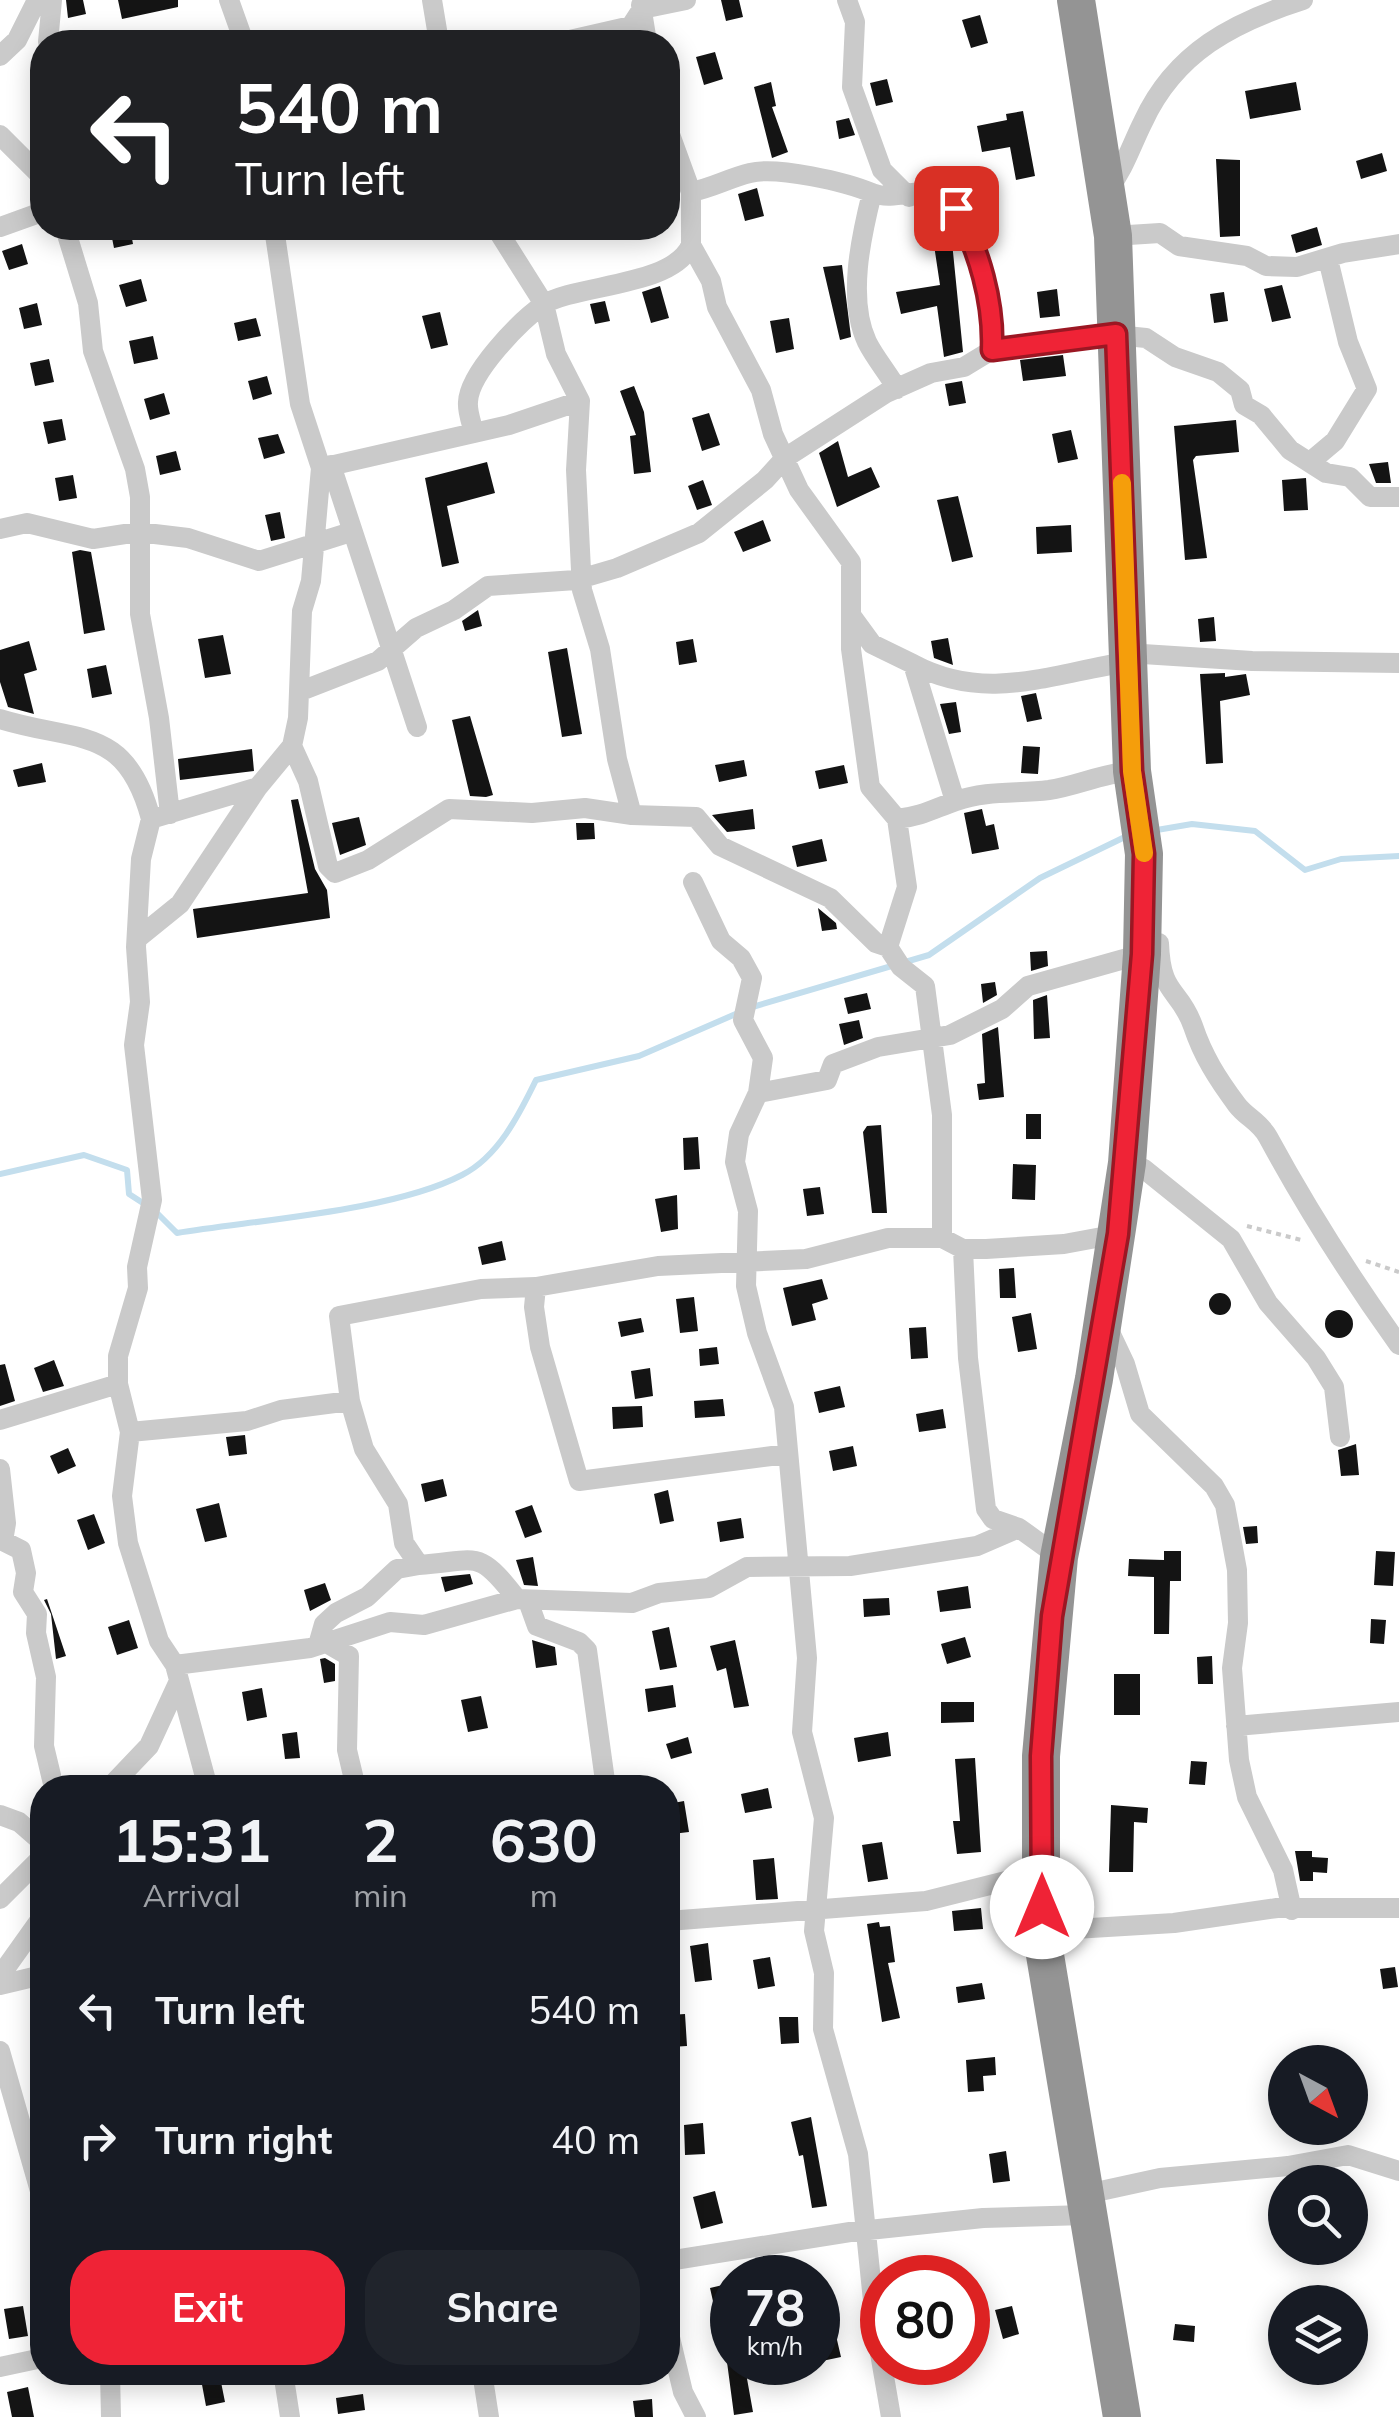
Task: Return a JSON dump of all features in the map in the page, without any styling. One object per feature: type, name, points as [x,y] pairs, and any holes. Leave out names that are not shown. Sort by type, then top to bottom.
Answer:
[{"type":"highway","points":[[1076,0],[1113,236],[1127,657],[1135,789],[1144,854],[1127,1163],[1104,1319],[1059,1557],[1041,1756],[1041,1932],[1122,2417]]},
{"type":"street","points":[[0,56],[16,40],[37,0]]},
{"type":"street","points":[[49,30],[52,0]]},
{"type":"street","points":[[230,0],[240,30]]},
{"type":"street","points":[[432,0],[437,30]]},
{"type":"street","points":[[641,4],[686,0]]},
{"type":"street","points":[[847,0],[856,22],[852,86],[882,170],[908,197]]},
{"type":"street","points":[[1104,195],[1129,161],[1156,98],[1209,40],[1234,24],[1303,0]]},
{"type":"street","points":[[612,30],[630,26],[641,4]]},
{"type":"street","points":[[641,4],[645,30]]},
{"type":"street","points":[[0,134],[30,164]]},
{"type":"street","points":[[680,162],[691,192],[691,244],[711,280],[716,307],[760,390],[784,458],[810,509],[852,562],[851,649],[870,787],[897,819],[908,887],[888,947]]},
{"type":"street","points":[[691,192],[721,186],[750,172],[774,172],[836,181],[890,198],[942,194],[956,208],[972,242],[990,307],[992,350]]},
{"type":"street","points":[[872,193],[858,279],[860,306],[865,336],[897,389]]},
{"type":"street","points":[[0,227],[30,216]]},
{"type":"street","points":[[1113,236],[1160,234],[1179,246],[1247,256],[1274,267],[1298,267],[1399,244]]},
{"type":"street","points":[[69,240],[88,303],[92,350],[135,469],[140,498],[140,614],[160,718],[161,816],[141,859],[140,1002],[134,1045],[152,1200],[139,1256],[138,1288],[118,1356],[118,1384],[130,1432],[122,1496],[128,1542],[159,1642],[177,1673],[204,1775]]},
{"type":"street","points":[[276,240],[300,404],[351,532],[417,727]]},
{"type":"street","points":[[504,240],[544,304],[552,344],[580,400],[576,480],[584,605],[600,648],[617,759],[632,815]]},
{"type":"street","points":[[474,433],[468,402],[478,377],[511,334],[544,304],[636,278],[680,260],[691,244]]},
{"type":"street","points":[[1310,462],[1335,441],[1367,389],[1348,342],[1328,258]]},
{"type":"street","points":[[301,691],[390,653],[416,628],[454,610],[488,586],[542,585],[583,577],[618,568],[698,533],[775,472],[784,458],[897,389],[931,374],[964,366],[992,350],[1116,334],[1146,338],[1176,358],[1218,372],[1240,390],[1248,409],[1260,414],[1290,450],[1326,473],[1350,477],[1367,495],[1394,500]]},
{"type":"street","points":[[326,466],[553,413],[580,400]]},
{"type":"street","points":[[138,938],[180,904],[258,787],[292,746],[301,691],[302,610],[311,581],[326,466]]},
{"type":"street","points":[[0,529],[27,523],[102,539],[138,532],[201,540],[259,561],[351,532]]},
{"type":"street","points":[[853,618],[872,644],[943,680],[966,685],[1020,683],[1127,657],[1399,663]]},
{"type":"street","points":[[913,664],[955,801]]},
{"type":"street","points":[[0,719],[43,725],[112,748],[142,782],[161,816]]},
{"type":"street","points":[[292,746],[308,781],[328,866],[335,873],[368,860],[449,809],[532,813],[585,808],[632,815],[696,817],[720,846],[830,898],[876,943],[888,947],[901,966],[924,986],[943,1134],[942,1238]]},
{"type":"street","points":[[897,819],[929,815],[955,801],[1006,790],[1049,790],[1095,774],[1135,789]]},
{"type":"street","points":[[161,816],[258,787]]},
{"type":"street","points":[[693,882],[721,942],[741,958],[752,978],[743,1020],[763,1058],[758,1093],[736,1146],[736,1169],[750,1224],[745,1262],[757,1333],[780,1387],[799,1567],[807,1658],[802,1732],[824,1818],[815,1939],[824,1972],[823,2030],[856,2143],[864,2232],[891,2417]]},
{"type":"street","points":[[758,1093],[827,1080],[836,1063],[878,1047],[932,1038],[997,1012],[1028,986],[1142,936],[1158,936],[1162,981],[1192,1024],[1199,1051],[1238,1106],[1268,1137],[1278,1161],[1338,1257],[1399,1345]]},
{"type":"street","points":[[1127,1163],[1144,1169],[1231,1239],[1268,1303],[1316,1358],[1334,1387],[1340,1437]]},
{"type":"street","points":[[419,1566],[404,1543],[398,1504],[364,1448],[350,1401],[340,1314],[658,1266],[806,1259],[888,1238],[942,1238],[963,1249],[1038,1246],[1118,1234]]},
{"type":"street","points":[[963,1249],[968,1358],[986,1509],[993,1519],[1019,1528],[1059,1557]]},
{"type":"street","points":[[536,1287],[534,1307],[540,1348],[579,1482],[787,1454]]},
{"type":"street","points":[[1104,1319],[1125,1364],[1140,1414],[1214,1486],[1225,1505],[1237,1570],[1238,1623],[1232,1656],[1236,1726],[1247,1797],[1283,1870],[1292,1910]]},
{"type":"street","points":[[0,1420],[118,1384]]},
{"type":"street","points":[[130,1432],[247,1421],[282,1410],[350,1401]]},
{"type":"street","points":[[0,1469],[4,1540],[21,1550],[26,1573],[23,1592],[37,1609],[36,1633],[46,1677],[44,1746],[51,1775]]},
{"type":"street","points":[[177,1673],[322,1643],[390,1622],[437,1623],[522,1600],[632,1602],[658,1594],[709,1588],[747,1567],[850,1566],[977,1546],[1019,1528]]},
{"type":"street","points":[[322,1643],[324,1624],[374,1591],[397,1569],[474,1558],[491,1566],[522,1600],[536,1626],[579,1642],[587,1650],[604,1775]]},
{"type":"street","points":[[322,1643],[350,1656],[347,1750],[353,1775]]},
{"type":"street","points":[[122,1775],[150,1746],[177,1673]]},
{"type":"street","points":[[1236,1726],[1399,1712]]},
{"type":"street","points":[[0,1815],[30,1832]]},
{"type":"street","points":[[0,1899],[30,1869]]},
{"type":"street","points":[[680,1920],[941,1898],[1018,1878],[1042,1882]]},
{"type":"street","points":[[1041,1932],[1292,1910],[1399,1908]]},
{"type":"street","points":[[0,1976],[30,1934]]},
{"type":"street","points":[[0,1985],[30,1978]]},
{"type":"street","points":[[0,2051],[30,2156]]},
{"type":"street","points":[[680,2260],[864,2232],[1084,2205],[1160,2178],[1288,2166],[1348,2155],[1399,2171]]},
{"type":"street","points":[[0,2367],[30,2361]]},
{"type":"street","points":[[680,2383],[696,2417]]},
{"type":"street","points":[[110,2385],[110,2417]]},
{"type":"street","points":[[285,2385],[290,2417]]},
{"type":"street","points":[[484,2385],[489,2417]]},
{"type":"path","points":[[1208,1218],[1294,1235],[1338,1257],[1399,1272]]},
{"type":"building","points":[[66,0],[83,0],[86,14],[68,18]]},
{"type":"building","points":[[118,0],[178,0],[178,7],[122,19]]},
{"type":"building","points":[[721,0],[739,0],[743,17],[726,21]]},
{"type":"building","points":[[980,15],[988,43],[971,48],[962,20]]},
{"type":"building","points":[[715,52],[723,79],[704,85],[696,57]]},
{"type":"building","points":[[887,79],[893,102],[876,106],[870,83]]},
{"type":"building","points":[[771,82],[776,106],[772,107],[788,152],[772,158],[754,87]]},
{"type":"building","points":[[1296,82],[1301,110],[1250,119],[1245,91]]},
{"type":"building","points":[[1023,111],[1035,176],[1016,180],[1010,147],[982,152],[977,126],[1007,120],[1006,114]]},
{"type":"building","points":[[849,118],[855,135],[839,139],[836,121]]},
{"type":"building","points":[[1382,153],[1387,171],[1361,179],[1356,161]]},
{"type":"building","points":[[1216,159],[1240,160],[1240,236],[1220,237]]},
{"type":"building","points":[[757,188],[764,216],[745,221],[738,194]]},
{"type":"building","points":[[1317,227],[1322,245],[1296,253],[1291,235]]},
{"type":"building","points":[[112,240],[132,240],[133,244],[114,248]]},
{"type":"building","points":[[952,242],[963,352],[944,357],[937,306],[901,314],[896,292],[940,285],[934,245]]},
{"type":"building","points":[[22,244],[28,264],[9,270],[2,251]]},
{"type":"building","points":[[842,265],[851,337],[840,340],[823,267]]},
{"type":"building","points":[[141,279],[147,301],[126,307],[119,285]]},
{"type":"building","points":[[1282,285],[1291,318],[1272,322],[1264,289]]},
{"type":"building","points":[[660,286],[669,318],[651,323],[642,292]]},
{"type":"building","points":[[1057,289],[1060,316],[1040,318],[1037,292]]},
{"type":"building","points":[[1224,292],[1228,321],[1214,323],[1210,294]]},
{"type":"building","points":[[605,301],[610,321],[595,324],[590,304]]},
{"type":"building","points":[[37,303],[42,325],[24,329],[19,308]]},
{"type":"building","points":[[440,312],[448,345],[431,349],[422,316]]},
{"type":"building","points":[[256,318],[261,336],[238,341],[234,323]]},
{"type":"building","points":[[789,318],[794,349],[776,353],[770,321]]},
{"type":"building","points":[[153,336],[158,359],[134,364],[129,341]]},
{"type":"building","points":[[1063,355],[1066,376],[1023,381],[1020,360]]},
{"type":"building","points":[[49,359],[54,382],[35,386],[30,363]]},
{"type":"building","points":[[267,376],[272,394],[253,400],[248,381]]},
{"type":"building","points":[[962,381],[966,403],[949,406],[945,384]]},
{"type":"building","points":[[634,386],[644,412],[651,472],[634,474],[630,436],[636,435],[620,391]]},
{"type":"building","points":[[164,393],[170,414],[150,420],[144,399]]},
{"type":"building","points":[[709,413],[720,445],[702,451],[692,418]]},
{"type":"building","points":[[62,419],[66,440],[48,444],[43,422]]},
{"type":"building","points":[[1236,420],[1239,452],[1196,456],[1193,460],[1207,558],[1185,560],[1174,426]]},
{"type":"building","points":[[1071,430],[1078,459],[1058,463],[1052,434]]},
{"type":"building","points":[[278,434],[285,453],[264,459],[258,438]]},
{"type":"building","points":[[838,441],[848,477],[871,467],[880,487],[837,507],[819,453]]},
{"type":"building","points":[[176,451],[181,470],[160,475],[156,456]]},
{"type":"building","points":[[487,462],[495,493],[447,506],[459,563],[442,567],[425,478]]},
{"type":"building","points":[[1388,462],[1391,483],[1376,483],[1369,464]]},
{"type":"building","points":[[73,475],[77,498],[59,501],[55,478]]},
{"type":"building","points":[[1306,478],[1308,510],[1284,511],[1282,480]]},
{"type":"building","points":[[703,480],[712,505],[697,510],[688,486]]},
{"type":"building","points":[[958,496],[973,557],[952,562],[937,500]]},
{"type":"building","points":[[280,512],[285,538],[271,541],[265,515]]},
{"type":"building","points":[[763,520],[771,541],[743,552],[734,532]]},
{"type":"building","points":[[1071,525],[1072,552],[1037,554],[1036,527]]},
{"type":"building","points":[[72,552],[91,552],[105,630],[84,634]]},
{"type":"building","points":[[478,610],[482,626],[465,631],[462,621]]},
{"type":"building","points":[[1214,617],[1216,641],[1200,642],[1198,619]]},
{"type":"building","points":[[223,635],[231,674],[205,678],[198,639]]},
{"type":"building","points":[[948,638],[953,665],[934,658],[931,641]]},
{"type":"building","points":[[693,639],[697,662],[679,665],[676,642]]},
{"type":"building","points":[[29,641],[37,670],[24,674],[34,714],[8,707],[0,682],[0,650]]},
{"type":"building","points":[[567,648],[582,734],[562,737],[548,652]]},
{"type":"building","points":[[106,665],[112,694],[92,698],[87,669]]},
{"type":"building","points":[[1225,673],[1225,677],[1246,674],[1250,695],[1220,701],[1223,763],[1206,764],[1200,674]]},
{"type":"building","points":[[1036,693],[1042,719],[1027,722],[1021,696]]},
{"type":"building","points":[[956,702],[961,732],[949,734],[940,704]]},
{"type":"building","points":[[470,716],[493,795],[486,797],[470,796],[452,720]]},
{"type":"building","points":[[1023,746],[1040,747],[1038,774],[1021,773]]},
{"type":"building","points":[[252,749],[254,771],[180,780],[178,759]]},
{"type":"building","points":[[744,760],[747,776],[719,782],[715,765]]},
{"type":"building","points":[[42,763],[46,782],[18,787],[13,770]]},
{"type":"building","points":[[844,765],[848,783],[819,789],[815,771]]},
{"type":"building","points":[[298,799],[315,869],[327,890],[330,918],[197,938],[193,909],[308,893],[291,800]]},
{"type":"building","points":[[753,809],[755,829],[727,832],[712,815]]},
{"type":"building","points":[[982,809],[986,826],[994,824],[999,849],[972,854],[964,813]]},
{"type":"building","points":[[359,817],[366,845],[340,855],[332,823]]},
{"type":"building","points":[[576,823],[594,823],[595,839],[577,840]]},
{"type":"building","points":[[822,839],[827,861],[797,867],[792,846]]},
{"type":"building","points":[[818,908],[836,923],[837,929],[822,931]]},
{"type":"building","points":[[1047,951],[1048,966],[1031,971],[1030,952]]},
{"type":"building","points":[[995,982],[997,995],[983,1003],[981,984]]},
{"type":"building","points":[[867,993],[871,1009],[848,1014],[844,998]]},
{"type":"building","points":[[1047,995],[1050,1038],[1034,1039],[1033,1000]]},
{"type":"building","points":[[859,1020],[863,1038],[844,1045],[839,1024]]},
{"type":"building","points":[[998,1027],[1004,1097],[979,1100],[977,1084],[985,1083],[982,1034]]},
{"type":"building","points":[[1026,1114],[1041,1114],[1041,1139],[1026,1139]]},
{"type":"building","points":[[881,1125],[887,1213],[872,1213],[863,1132],[867,1126]]},
{"type":"building","points":[[698,1137],[700,1169],[684,1170],[683,1138]]},
{"type":"building","points":[[1013,1164],[1036,1165],[1035,1200],[1012,1199]]},
{"type":"building","points":[[820,1187],[824,1214],[807,1216],[803,1189]]},
{"type":"building","points":[[677,1195],[678,1229],[661,1232],[655,1199]]},
{"type":"building","points":[[502,1241],[506,1260],[482,1265],[478,1247]]},
{"type":"building","points":[[1014,1268],[1016,1298],[1000,1298],[999,1269]]},
{"type":"building","points":[[822,1279],[828,1299],[812,1304],[816,1320],[792,1326],[783,1288]]},
{"type":"building","points":[[1220,1293],[1228,1296],[1228,1312],[1220,1315],[1212,1312],[1209,1304],[1212,1296]]},
{"type":"building","points":[[694,1297],[698,1331],[680,1333],[676,1299]]},
{"type":"building","points":[[1339,1310],[1349,1314],[1353,1324],[1349,1334],[1339,1338],[1329,1334],[1325,1324],[1329,1314]]},
{"type":"building","points":[[1031,1313],[1037,1349],[1018,1352],[1012,1317]]},
{"type":"building","points":[[641,1318],[644,1332],[621,1337],[618,1322]]},
{"type":"building","points":[[926,1327],[928,1358],[911,1359],[909,1328]]},
{"type":"building","points":[[717,1347],[719,1364],[700,1366],[699,1349]]},
{"type":"building","points":[[54,1360],[64,1386],[43,1392],[34,1368]]},
{"type":"building","points":[[5,1364],[15,1401],[0,1406],[0,1365]]},
{"type":"building","points":[[650,1368],[653,1396],[635,1399],[631,1371]]},
{"type":"building","points":[[840,1386],[845,1407],[819,1413],[814,1392]]},
{"type":"building","points":[[723,1399],[725,1416],[695,1418],[694,1401]]},
{"type":"building","points":[[642,1406],[643,1427],[613,1429],[612,1407]]},
{"type":"building","points":[[943,1409],[946,1428],[919,1432],[916,1414]]},
{"type":"building","points":[[245,1435],[247,1454],[229,1456],[226,1437]]},
{"type":"building","points":[[1356,1444],[1359,1475],[1341,1476],[1338,1450]]},
{"type":"building","points":[[853,1446],[857,1466],[833,1471],[829,1451]]},
{"type":"building","points":[[68,1448],[76,1466],[58,1474],[50,1456]]},
{"type":"building","points":[[443,1479],[447,1496],[425,1502],[421,1484]]},
{"type":"building","points":[[668,1490],[674,1521],[660,1524],[654,1494]]},
{"type":"building","points":[[219,1503],[227,1537],[205,1542],[196,1509]]},
{"type":"building","points":[[532,1505],[542,1532],[525,1538],[515,1511]]},
{"type":"building","points":[[94,1514],[105,1543],[88,1550],[77,1520]]},
{"type":"building","points":[[741,1518],[744,1538],[720,1542],[717,1522]]},
{"type":"building","points":[[1257,1526],[1258,1543],[1246,1544],[1243,1527]]},
{"type":"building","points":[[1164,1551],[1181,1551],[1181,1581],[1170,1581],[1169,1634],[1154,1634],[1154,1577],[1128,1576],[1129,1559],[1164,1560]]},
{"type":"building","points":[[1376,1551],[1395,1552],[1393,1586],[1374,1585]]},
{"type":"building","points":[[533,1557],[538,1586],[524,1585],[516,1560]]},
{"type":"building","points":[[470,1574],[473,1584],[445,1592],[441,1577]]},
{"type":"building","points":[[325,1583],[331,1600],[310,1611],[304,1590]]},
{"type":"building","points":[[968,1586],[971,1608],[940,1612],[937,1591]]},
{"type":"building","points":[[889,1598],[890,1615],[864,1617],[863,1599]]},
{"type":"building","points":[[47,1599],[66,1656],[56,1659],[51,1614],[44,1600]]},
{"type":"building","points":[[1371,1619],[1386,1620],[1384,1644],[1370,1643]]},
{"type":"building","points":[[129,1620],[138,1648],[117,1655],[108,1627]]},
{"type":"building","points":[[669,1627],[677,1667],[660,1670],[652,1631]]},
{"type":"building","points":[[965,1637],[971,1657],[947,1664],[941,1644]]},
{"type":"building","points":[[532,1640],[555,1647],[557,1665],[536,1668]]},
{"type":"building","points":[[735,1640],[749,1706],[734,1708],[726,1668],[717,1671],[710,1646]]},
{"type":"building","points":[[1212,1656],[1213,1684],[1198,1684],[1197,1657]]},
{"type":"building","points":[[320,1659],[335,1664],[335,1681],[324,1683]]},
{"type":"building","points":[[1114,1674],[1140,1674],[1140,1715],[1114,1715]]},
{"type":"building","points":[[673,1685],[676,1707],[648,1712],[645,1689]]},
{"type":"building","points":[[262,1688],[267,1717],[247,1721],[242,1692]]},
{"type":"building","points":[[481,1696],[488,1728],[468,1732],[461,1700]]},
{"type":"building","points":[[941,1702],[974,1702],[974,1722],[941,1723]]},
{"type":"building","points":[[297,1732],[300,1758],[285,1759],[282,1734]]},
{"type":"building","points":[[888,1732],[891,1756],[858,1762],[854,1738]]},
{"type":"building","points":[[688,1737],[692,1753],[671,1759],[666,1744]]},
{"type":"building","points":[[975,1758],[981,1852],[957,1854],[953,1821],[960,1821],[955,1759]]},
{"type":"building","points":[[1191,1761],[1207,1762],[1205,1785],[1189,1784]]},
{"type":"building","points":[[768,1788],[772,1808],[745,1813],[741,1794]]},
{"type":"building","points":[[684,1801],[689,1832],[680,1833],[680,1802]]},
{"type":"building","points":[[1111,1805],[1148,1808],[1147,1823],[1134,1822],[1133,1872],[1109,1872]]},
{"type":"building","points":[[882,1842],[888,1879],[868,1882],[862,1845]]},
{"type":"building","points":[[1295,1851],[1312,1851],[1312,1857],[1328,1858],[1327,1873],[1313,1872],[1313,1881],[1300,1881]]},
{"type":"building","points":[[774,1858],[778,1899],[756,1900],[753,1860]]},
{"type":"building","points":[[981,1908],[983,1929],[954,1931],[952,1911]]},
{"type":"building","points":[[879,1922],[880,1927],[890,1926],[895,1962],[888,1963],[900,2018],[882,2022],[867,1924]]},
{"type":"building","points":[[708,1943],[712,1980],[695,1982],[690,1946]]},
{"type":"building","points":[[770,1957],[775,1986],[758,1989],[753,1960]]},
{"type":"building","points":[[1395,1967],[1398,1987],[1383,1989],[1380,1969]]},
{"type":"building","points":[[982,1983],[985,1999],[958,2003],[956,1987]]},
{"type":"building","points":[[680,2014],[685,2014],[687,2046],[680,2046]]},
{"type":"building","points":[[779,2017],[798,2017],[799,2043],[781,2044]]},
{"type":"building","points":[[995,2057],[996,2075],[983,2076],[984,2091],[968,2092],[966,2060]]},
{"type":"building","points":[[811,2117],[827,2206],[812,2208],[803,2155],[799,2156],[791,2122]]},
{"type":"building","points":[[703,2123],[705,2154],[685,2155],[684,2125]]},
{"type":"building","points":[[1006,2151],[1010,2181],[993,2183],[989,2154]]},
{"type":"building","points":[[715,2191],[723,2223],[701,2229],[693,2197]]},
{"type":"building","points":[[23,2306],[28,2336],[9,2339],[4,2309]]},
{"type":"building","points":[[1012,2306],[1019,2334],[1003,2339],[995,2310]]},
{"type":"building","points":[[1175,2324],[1195,2326],[1194,2342],[1173,2340]]},
{"type":"building","points":[[202,2385],[222,2385],[225,2402],[206,2406]]},
{"type":"building","points":[[730,2385],[748,2385],[753,2412],[734,2415]]},
{"type":"building","points":[[28,2387],[34,2417],[12,2417],[7,2392]]},
{"type":"building","points":[[363,2394],[365,2410],[338,2414],[336,2398]]},
{"type":"building","points":[[652,2399],[653,2417],[635,2417],[633,2401]]},
{"type":"waterway","points":[[1151,831],[1192,824],[1255,831],[1305,870],[1341,859],[1399,856]]},
{"type":"waterway","points":[[749,1008],[929,955],[1040,878],[1129,835]]},
{"type":"waterway","points":[[156,1212],[177,1233],[362,1206],[433,1187],[475,1167],[497,1146],[536,1080],[639,1056],[738,1013]]},
{"type":"waterway","points":[[0,1174],[84,1155],[127,1170],[129,1194],[146,1205]]},
{"type":"slow traffic","points":[[1122,483],[1132,771],[1144,853]]},
{"type":"route","points":[[956,208],[972,242],[990,307],[992,350],[1116,334],[1132,771],[1144,854],[1142,954],[1127,1163],[1052,1616],[1041,1756],[1042,1907]]}]
